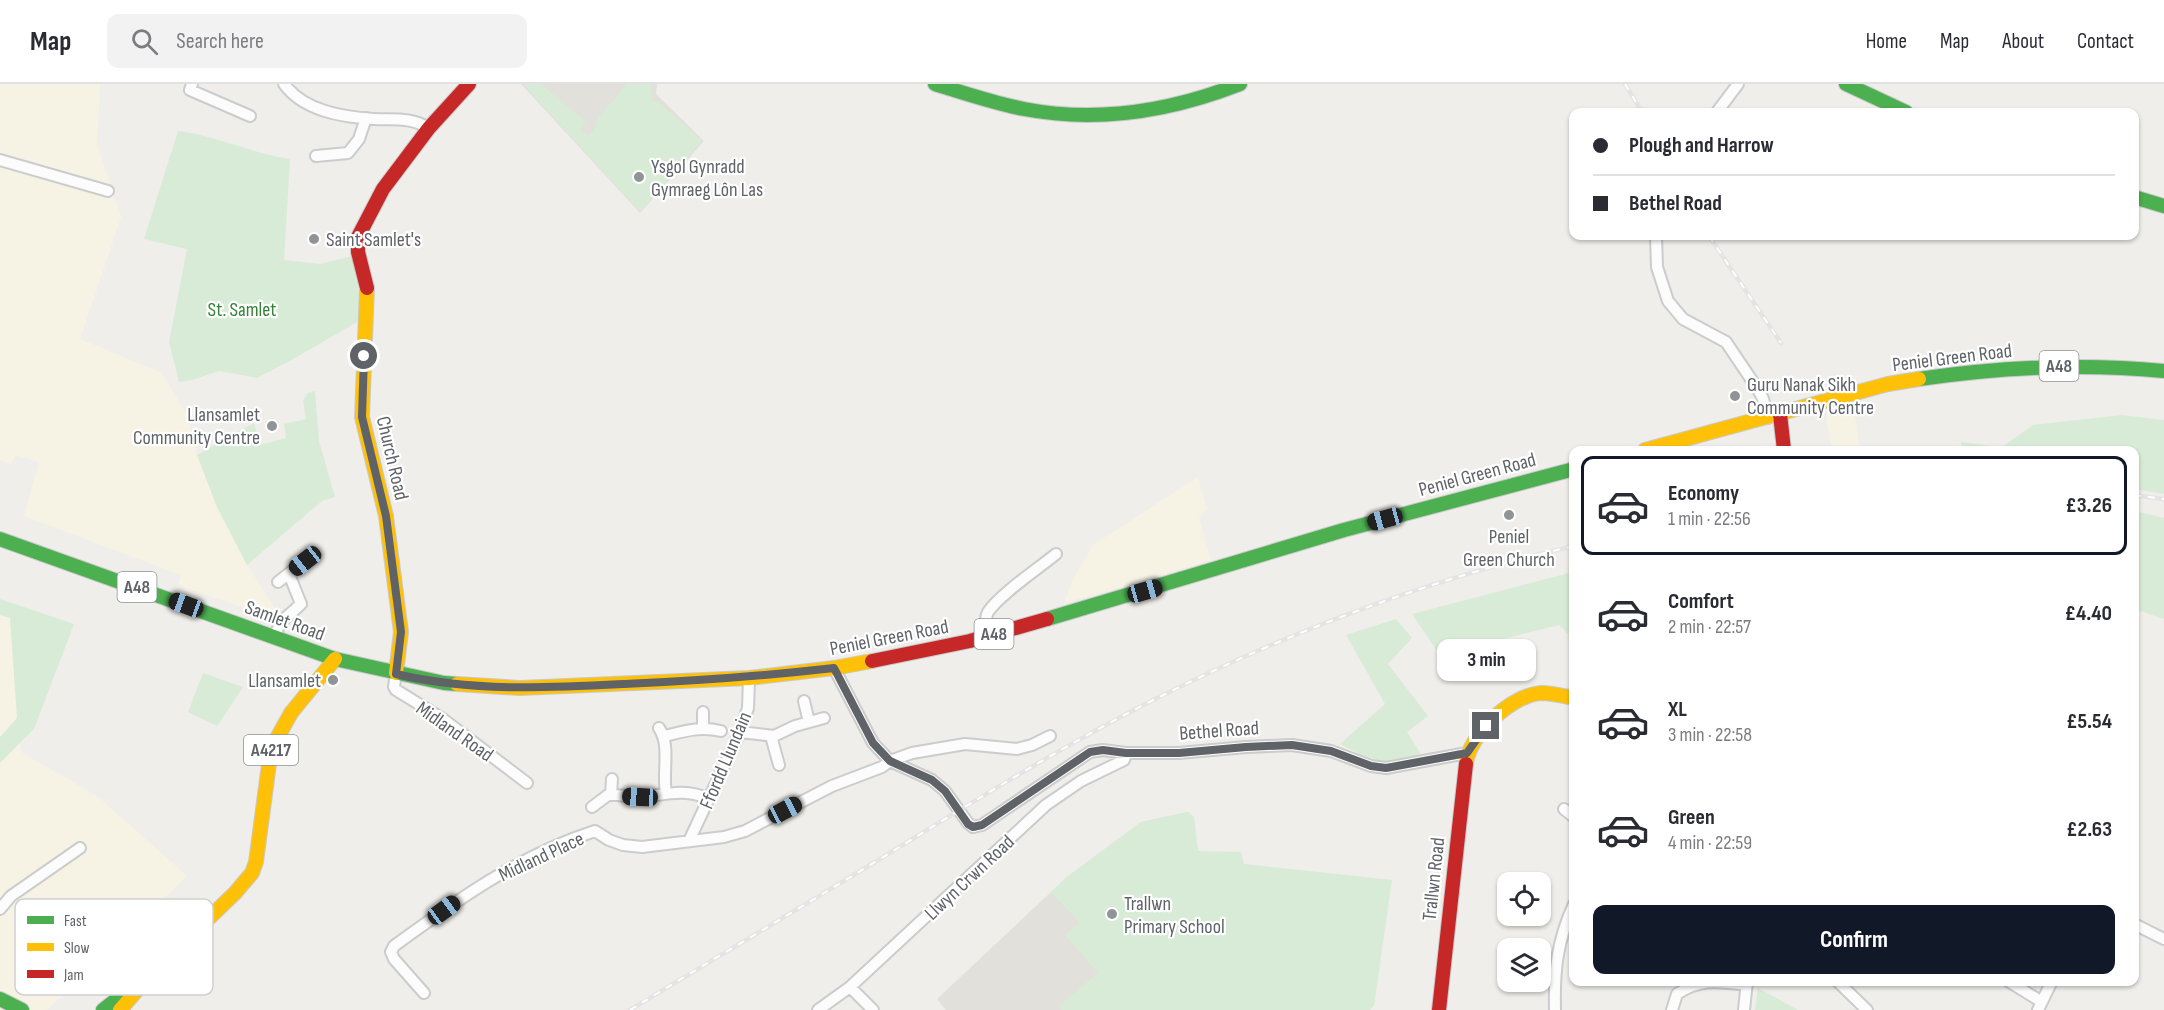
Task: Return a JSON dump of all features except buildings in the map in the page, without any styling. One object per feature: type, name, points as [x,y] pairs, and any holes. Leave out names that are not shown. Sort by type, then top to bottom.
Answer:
[{"type":"main road","name":"Church Road","points":[[396,674],[401,632],[386,516],[362,417],[368,285],[358,252],[358,237],[383,189],[429,128],[469,84]]},
{"type":"main road","points":[[935,84],[988,100],[1036,110],[1090,115],[1165,108],[1239,84]]},
{"type":"main road","points":[[1846,84],[1897,108]]},
{"type":"main road","points":[[2139,198],[2164,206]]},
{"type":"main road","name":"Peniel Green Road","points":[[1660,446],[1888,384],[1954,373],[2061,366],[2164,370]]},
{"type":"main road","points":[[1774,416],[1783,446]]},
{"type":"main road","name":"Peniel Green Road","points":[[335,659],[444,683],[520,688],[749,678],[834,668],[922,652],[988,635],[1196,576],[1344,530],[1569,470]]},
{"type":"main road","name":"Samlet Road","points":[[0,539],[335,659]]},
{"type":"main road","points":[[291,643],[307,653],[314,670]]},
{"type":"main road","name":"Samlet Road","points":[[213,914],[252,873],[256,862],[271,749],[314,670],[335,659]]},
{"type":"main road","points":[[1467,753],[1486,726],[1508,706],[1542,693],[1569,697]]},
{"type":"main road","name":"Trallwn Road","points":[[1439,1010],[1467,753]]},
{"type":"main road","name":"Samlet Road","points":[[104,1010],[124,995]]},
{"type":"main road","name":"Samlet Road","points":[[120,1010],[133,995]]},
{"type":"main road","points":[[6,1003],[22,1010]]},
{"type":"street","points":[[192,84],[190,90],[250,116]]},
{"type":"street","points":[[284,84],[292,95],[308,105],[325,111],[366,118],[415,120],[429,128]]},
{"type":"street","points":[[1720,108],[1738,84]]},
{"type":"street","points":[[239,112],[244,100]]},
{"type":"street","points":[[316,156],[348,153],[359,139],[366,118]]},
{"type":"street","points":[[0,160],[108,191]]},
{"type":"street","points":[[1656,240],[1657,267],[1668,301],[1683,319],[1726,342],[1774,416]]},
{"type":"street","points":[[988,635],[986,624],[988,612],[1007,593],[1056,554]]},
{"type":"street","points":[[278,582],[305,561]]},
{"type":"street","points":[[274,637],[281,622],[301,604],[289,574]]},
{"type":"street","points":[[834,668],[873,743],[890,761]]},
{"type":"street","name":"Midland Road","points":[[396,674],[394,687],[396,690],[444,719],[527,783]]},
{"type":"street","name":"Ffordd Llundain","points":[[689,841],[740,732],[748,708],[749,678]]},
{"type":"street","points":[[804,701],[808,722]]},
{"type":"street","points":[[703,712],[703,728]]},
{"type":"street","points":[[740,732],[771,736],[824,718]]},
{"type":"street","points":[[666,793],[662,732],[692,728],[721,731]]},
{"type":"street","points":[[771,736],[779,765]]},
{"type":"street","name":"Midland Place","points":[[424,993],[394,959],[391,952],[394,946],[460,898],[527,858],[574,838],[596,831],[609,840],[642,847],[724,837],[745,831],[814,795],[912,753],[965,744],[1017,749],[1050,736]]},
{"type":"street","name":"Bethel Road","points":[[890,761],[932,780],[945,791],[968,824],[973,827],[982,825],[1090,752],[1103,750],[1126,753],[1179,753],[1292,745],[1331,751],[1371,766],[1386,768],[1467,753]]},
{"type":"street","name":"Llwyn Crwn Road","points":[[818,1010],[850,987],[1046,806],[1081,781],[1124,760],[1126,753]]},
{"type":"street","points":[[611,795],[612,779]]},
{"type":"street","points":[[1033,791],[1046,806]]},
{"type":"street","points":[[592,807],[602,798],[611,795],[640,797],[666,793],[697,793],[710,799]]},
{"type":"street","points":[[1564,808],[1569,812]]},
{"type":"street","points":[[0,909],[11,896],[80,848]]},
{"type":"street","points":[[1555,1010],[1557,958],[1562,929],[1569,914]]},
{"type":"street","points":[[2139,926],[2164,939]]},
{"type":"street","points":[[1672,1010],[1677,994],[1689,986]]},
{"type":"street","points":[[1744,1010],[1747,986]]},
{"type":"street","points":[[1843,986],[1867,1010]]},
{"type":"street","points":[[2014,986],[2040,1006],[2050,986]]},
{"type":"street","points":[[850,987],[873,1010]]},
{"type":"shaded area","points":[[0,84],[100,84],[97,145],[121,217],[80,339],[162,373],[188,417],[197,455],[217,507],[247,565],[276,610],[272,617],[178,585],[181,575],[24,516],[39,462],[15,455],[11,464],[0,460]]},
{"type":"shaded area","name":"Ysgol Gynradd Gymraeg Lôn Las","points":[[521,84],[657,84],[656,94],[704,141],[640,213]]},
{"type":"shaded area","points":[[1854,408],[1859,446],[1831,446],[1826,415]]},
{"type":"shaded area","points":[[1198,477],[1207,510],[1201,513],[1199,518],[1211,560],[1064,603],[1073,579],[1093,545]]},
{"type":"shaded area","points":[[0,615],[10,618],[21,752],[97,796],[187,876],[163,899],[15,899],[15,995],[63,995],[47,1010],[0,1010]]},
{"type":"shaded area","name":"Trallwn Primary School","points":[[1188,812],[1194,817],[1140,1010],[946,1010],[937,999],[1067,877],[1141,822]]},
{"type":"green space","name":"Ysgol Gynradd Gymraeg Lôn Las","points":[[541,84],[586,122],[580,130],[588,136],[597,126],[594,123],[627,84],[651,84],[652,101],[659,102],[702,141],[640,212],[524,85]]},
{"type":"green space","name":"St. Samlet","points":[[178,131],[290,159],[284,260],[320,264],[352,256],[362,306],[357,322],[257,378],[219,371],[179,382],[169,342],[187,249],[144,239]]},
{"type":"green space","points":[[315,391],[319,441],[335,497],[322,501],[247,565],[217,507],[197,455],[254,423],[260,445],[286,438],[284,424],[306,419],[303,400],[308,393]]},
{"type":"green space","points":[[2122,415],[2164,420],[2164,494],[2139,490],[2139,446],[2003,446],[2033,425]]},
{"type":"green space","points":[[1961,442],[1994,446],[1962,446]]},
{"type":"green space","points":[[2139,512],[2164,518],[2164,619],[2139,610]]},
{"type":"green space","points":[[1569,573],[1569,635],[1559,625],[1474,646],[1446,664],[1412,614]]},
{"type":"green space","points":[[0,599],[74,624],[34,729],[0,763],[0,737],[17,718],[10,618],[0,615]]},
{"type":"green space","points":[[1396,619],[1412,638],[1388,664],[1428,716],[1407,732],[1422,756],[1384,762],[1361,755],[1340,744],[1385,704],[1346,635]]},
{"type":"green space","points":[[203,673],[243,687],[217,726],[188,712]]},
{"type":"green space","points":[[1188,812],[1194,817],[1198,851],[1241,852],[1244,864],[1392,880],[1374,1006],[1370,1010],[1062,1010],[1059,1006],[1098,973],[1065,935],[1080,923],[1051,892],[1067,877],[1141,822]]},
{"type":"green space","points":[[1758,988],[1798,1010],[1755,1010]]},
{"type":"railway","points":[[1625,84],[1640,108]]},
{"type":"railway","points":[[1712,240],[1781,343]]},
{"type":"railway","points":[[2139,496],[2164,499]]},
{"type":"railway","points":[[630,1010],[1036,764],[1184,685],[1292,636],[1347,615],[1460,576],[1569,547]]},
{"type":"traffic: fast","points":[[935,84],[1012,107],[1079,115],[1134,112],[1161,107],[1240,84]]},
{"type":"traffic: fast","points":[[1846,84],[1897,108]]},
{"type":"traffic: fast","points":[[2139,198],[2164,206]]},
{"type":"traffic: fast","points":[[1919,379],[2041,367],[2103,367],[2164,371]]},
{"type":"traffic: fast","points":[[1047,619],[1344,530],[1569,470]]},
{"type":"traffic: fast","points":[[0,539],[335,659],[457,684]]},
{"type":"traffic: fast","points":[[103,1010],[122,995]]},
{"type":"traffic: fast","points":[[0,999],[22,1010]]},
{"type":"traffic: slow","points":[[367,288],[362,417],[386,516],[401,632],[396,673]]},
{"type":"traffic: slow","points":[[1660,446],[1888,384],[1919,379]]},
{"type":"traffic: slow","points":[[213,914],[252,873],[256,862],[271,749],[291,713],[335,659]]},
{"type":"traffic: slow","points":[[457,684],[520,688],[749,678],[872,661]]},
{"type":"traffic: slow","points":[[1466,764],[1469,753],[1483,729],[1493,718],[1517,701],[1529,695],[1541,693],[1569,697]]},
{"type":"traffic: slow","points":[[120,1010],[133,995]]},
{"type":"traffic: jam","points":[[367,288],[358,252],[358,237],[383,189],[429,128],[469,84]]},
{"type":"traffic: jam","points":[[1780,414],[1784,446]]},
{"type":"traffic: jam","points":[[872,661],[970,641],[1047,619]]},
{"type":"traffic: jam","points":[[1439,1010],[1466,764]]},
{"type":"place","name":"Ysgol Gynradd Gymraeg Lôn Las","points":[[639,177]]},
{"type":"place","name":"Saint Samlet's","points":[[314,239]]},
{"type":"place","name":"Guru Nanak Sikh Community Centre","points":[[1735,396]]},
{"type":"place","name":"Llansamlet Community Centre","points":[[272,426]]},
{"type":"place","name":"Peniel Green Church","points":[[1509,515]]},
{"type":"place","name":"Llansamlet","points":[[333,680]]},
{"type":"place","name":"Trallwn Primary School","points":[[1112,914]]},
{"type":"route","points":[[364,356],[362,417],[386,516],[401,632],[396,674],[478,687],[520,688],[749,678],[834,668],[873,743],[890,761],[932,780],[945,791],[968,824],[973,827],[982,825],[1090,752],[1103,750],[1126,753],[1179,753],[1292,745],[1331,751],[1371,766],[1386,768],[1467,753],[1486,726]]}]
